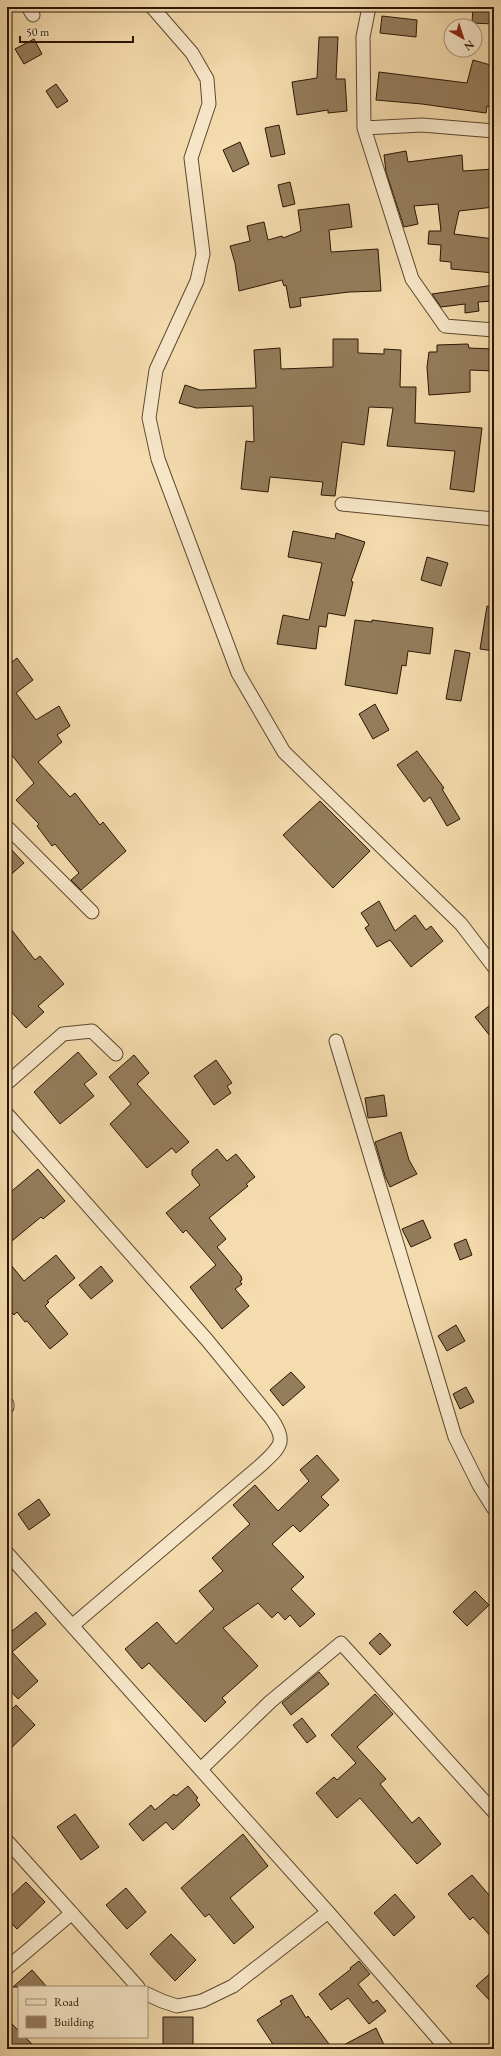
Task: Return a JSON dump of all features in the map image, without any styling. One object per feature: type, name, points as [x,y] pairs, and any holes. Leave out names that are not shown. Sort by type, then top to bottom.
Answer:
[{"type":"street","points":[[152,7],[192,53],[208,79],[209,104],[190,158],[203,254],[197,281],[156,370],[149,418],[158,459],[238,673],[284,752],[461,924],[494,967]]},
{"type":"street","points":[[369,7],[364,37],[364,128],[412,279],[445,326],[494,330]]},
{"type":"street","points":[[364,128],[422,125],[494,131]]},
{"type":"street","points":[[342,504],[494,519]]},
{"type":"street","points":[[7,827],[92,912]]},
{"type":"street","points":[[7,1083],[63,1034],[92,1032],[116,1054]]},
{"type":"street","points":[[336,1041],[455,1437],[479,1485],[494,1509]]},
{"type":"street","points":[[7,1114],[207,1340],[271,1418],[278,1428],[282,1439],[278,1449],[261,1465],[73,1625]]},
{"type":"street","points":[[7,1553],[73,1625],[328,1912],[447,2049]]},
{"type":"street","points":[[201,1769],[270,1702],[341,1643],[494,1812]]},
{"type":"street","points":[[7,1841],[137,1986]]},
{"type":"street","points":[[148,1994],[177,2006],[202,2001],[232,1986],[328,1912]]},
{"type":"street","points":[[7,1968],[72,1913]]},
{"type":"building","points":[[473,7],[494,7],[494,24],[483,24],[483,18],[472,18]]},
{"type":"building","points":[[382,16],[417,20],[416,37],[380,33]]},
{"type":"building","points":[[319,37],[338,37],[336,79],[345,79],[347,111],[328,113],[328,110],[297,115],[292,82],[317,78]]},
{"type":"building","points":[[34,39],[42,54],[24,64],[15,49]]},
{"type":"building","points":[[473,60],[494,66],[494,108],[487,106],[486,113],[422,104],[376,100],[379,72],[467,83]]},
{"type":"building","points":[[56,84],[68,101],[57,108],[46,91]]},
{"type":"building","points":[[279,125],[285,154],[271,157],[265,128]]},
{"type":"building","points":[[240,142],[249,164],[233,172],[223,150]]},
{"type":"building","points":[[406,151],[408,162],[462,155],[463,171],[494,169],[494,207],[459,211],[454,234],[494,239],[494,273],[451,269],[451,262],[440,261],[441,245],[428,244],[429,231],[441,231],[438,204],[414,206],[418,224],[404,227],[386,172],[384,155]]},
{"type":"building","points":[[290,182],[295,204],[283,207],[278,185]]},
{"type":"building","points":[[349,204],[352,227],[329,230],[331,252],[378,249],[381,291],[349,292],[300,298],[301,306],[290,308],[286,285],[284,286],[282,280],[239,291],[235,263],[230,246],[250,241],[247,226],[264,222],[268,240],[282,236],[283,238],[301,231],[298,210]]},
{"type":"building","points":[[494,285],[494,301],[478,302],[479,311],[465,313],[465,304],[441,307],[432,294]]},
{"type":"building","points":[[333,339],[358,339],[358,353],[384,354],[384,349],[401,350],[400,387],[416,387],[415,423],[482,428],[474,492],[450,489],[455,451],[387,446],[393,408],[369,407],[364,445],[342,442],[335,496],[321,495],[323,482],[270,477],[268,492],[241,489],[246,441],[254,442],[253,406],[196,408],[179,403],[185,385],[200,390],[256,388],[254,350],[280,348],[281,369],[333,367]]},
{"type":"building","points":[[468,344],[469,348],[494,349],[494,371],[470,370],[470,392],[429,395],[427,367],[429,352],[437,352],[437,345]]},
{"type":"building","points":[[293,531],[335,539],[336,533],[365,542],[351,581],[353,582],[345,616],[328,613],[326,627],[319,626],[316,649],[277,644],[283,615],[309,620],[322,563],[288,557]]},
{"type":"building","points":[[427,557],[448,563],[441,586],[421,580]]},
{"type":"building","points":[[487,606],[494,607],[494,651],[480,649]]},
{"type":"building","points":[[355,620],[372,622],[372,620],[433,628],[430,654],[408,651],[406,666],[402,665],[397,694],[345,685]]},
{"type":"building","points":[[455,650],[470,653],[461,701],[446,699]]},
{"type":"building","points":[[17,658],[33,680],[16,693],[36,720],[59,706],[70,726],[57,735],[62,742],[38,762],[70,797],[75,793],[100,825],[103,822],[126,851],[81,890],[71,880],[79,873],[55,844],[52,846],[37,826],[39,824],[16,800],[34,783],[7,749],[7,666]]},
{"type":"building","points":[[375,704],[389,730],[373,739],[359,714]]},
{"type":"building","points":[[417,751],[444,788],[442,789],[460,819],[447,826],[430,797],[424,802],[397,765]]},
{"type":"building","points":[[320,801],[370,851],[333,888],[283,835]]},
{"type":"building","points":[[7,845],[24,863],[7,878]]},
{"type":"building","points":[[379,901],[395,931],[415,915],[426,930],[431,926],[443,941],[411,967],[390,940],[377,947],[365,928],[369,925],[361,913]]},
{"type":"building","points":[[7,924],[35,960],[40,956],[64,984],[38,1006],[44,1012],[26,1028],[7,1007]]},
{"type":"building","points":[[494,1002],[494,1041],[475,1017]]},
{"type":"building","points":[[78,1052],[97,1074],[84,1084],[94,1096],[60,1124],[34,1092]]},
{"type":"building","points":[[134,1055],[149,1073],[137,1084],[189,1142],[176,1153],[172,1148],[147,1168],[110,1124],[131,1104],[109,1077]]},
{"type":"building","points":[[216,1060],[232,1083],[227,1086],[231,1093],[214,1105],[194,1076]]},
{"type":"building","points":[[384,1095],[387,1116],[368,1118],[365,1098]]},
{"type":"building","points":[[401,1132],[409,1160],[417,1174],[390,1187],[385,1176],[375,1142]]},
{"type":"building","points":[[217,1149],[227,1161],[236,1154],[255,1177],[246,1184],[248,1186],[209,1218],[226,1239],[217,1247],[241,1276],[242,1280],[240,1281],[242,1284],[235,1289],[249,1306],[222,1329],[190,1287],[216,1265],[186,1230],[183,1233],[166,1213],[200,1185],[192,1175],[192,1170]]},
{"type":"building","points":[[38,1169],[65,1201],[43,1219],[41,1217],[7,1245],[7,1195]]},
{"type":"building","points":[[423,1220],[431,1238],[411,1247],[402,1229]]},
{"type":"building","points":[[466,1239],[472,1255],[460,1260],[454,1244]]},
{"type":"building","points":[[56,1255],[75,1278],[47,1301],[49,1302],[45,1306],[68,1334],[50,1349],[27,1321],[25,1322],[17,1312],[14,1315],[7,1306],[7,1260],[24,1281]]},
{"type":"building","points":[[101,1266],[113,1281],[91,1299],[79,1285]]},
{"type":"building","points":[[456,1325],[465,1341],[447,1351],[438,1336]]},
{"type":"building","points":[[291,1372],[305,1387],[283,1406],[270,1390]]},
{"type":"building","points":[[466,1387],[474,1402],[460,1409],[453,1394]]},
{"type":"building","points":[[317,1455],[339,1480],[321,1497],[329,1505],[300,1532],[293,1525],[272,1544],[304,1577],[291,1589],[315,1614],[300,1627],[290,1615],[285,1620],[278,1612],[272,1618],[258,1603],[223,1628],[258,1666],[222,1698],[226,1702],[205,1722],[149,1663],[142,1669],[125,1649],[157,1622],[176,1644],[214,1609],[199,1591],[223,1571],[212,1558],[250,1524],[233,1505],[255,1485],[278,1511],[309,1481],[300,1470]]},
{"type":"building","points":[[39,1499],[50,1515],[29,1530],[18,1514]]},
{"type":"building","points":[[475,1591],[489,1605],[467,1626],[453,1612]]},
{"type":"building","points":[[36,1612],[46,1624],[12,1652],[38,1681],[18,1699],[7,1687],[7,1635]]},
{"type":"building","points":[[380,1633],[391,1645],[380,1655],[369,1643]]},
{"type":"building","points":[[319,1672],[329,1684],[291,1715],[282,1703]]},
{"type":"building","points":[[375,1694],[393,1714],[357,1747],[386,1779],[380,1784],[412,1823],[419,1817],[441,1844],[417,1864],[360,1798],[337,1818],[316,1793],[334,1777],[337,1780],[356,1763],[331,1735]]},
{"type":"building","points":[[16,1705],[35,1725],[7,1752],[7,1714]]},
{"type":"building","points":[[302,1718],[316,1736],[307,1743],[293,1725]]},
{"type":"building","points":[[188,1786],[198,1798],[196,1800],[200,1805],[173,1830],[166,1822],[143,1841],[129,1824],[151,1805],[155,1810],[174,1794],[176,1796]]},
{"type":"building","points":[[75,1814],[99,1847],[81,1860],[57,1827]]},
{"type":"building","points":[[243,1834],[268,1866],[230,1898],[254,1927],[234,1944],[209,1914],[205,1917],[181,1888]]},
{"type":"building","points":[[472,1875],[494,1901],[494,1940],[473,1917],[470,1920],[448,1894]]},
{"type":"building","points":[[26,1882],[45,1902],[17,1929],[7,1919],[7,1900]]},
{"type":"building","points":[[126,1888],[146,1912],[127,1929],[106,1905]]},
{"type":"building","points":[[395,1894],[415,1917],[394,1936],[374,1913]]},
{"type":"building","points":[[171,1934],[196,1960],[175,1981],[150,1954]]},
{"type":"building","points":[[359,1961],[370,1974],[358,1984],[373,2003],[377,2000],[386,2011],[369,2024],[348,1998],[331,2010],[319,1994]]},
{"type":"building","points":[[32,1970],[46,1986],[18,1986],[13,1987]]},
{"type":"building","points":[[494,1970],[494,2005],[476,1986]]},
{"type":"building","points":[[292,1995],[306,2018],[308,2016],[329,2044],[323,2049],[276,2049],[257,2020],[282,2004],[280,2001]]},
{"type":"building","points":[[163,2017],[193,2017],[193,2049],[163,2049]]},
{"type":"building","points":[[7,2019],[18,2030],[18,2038],[26,2038],[37,2049],[7,2049]]},
{"type":"building","points":[[376,2028],[386,2049],[336,2049]]}]
